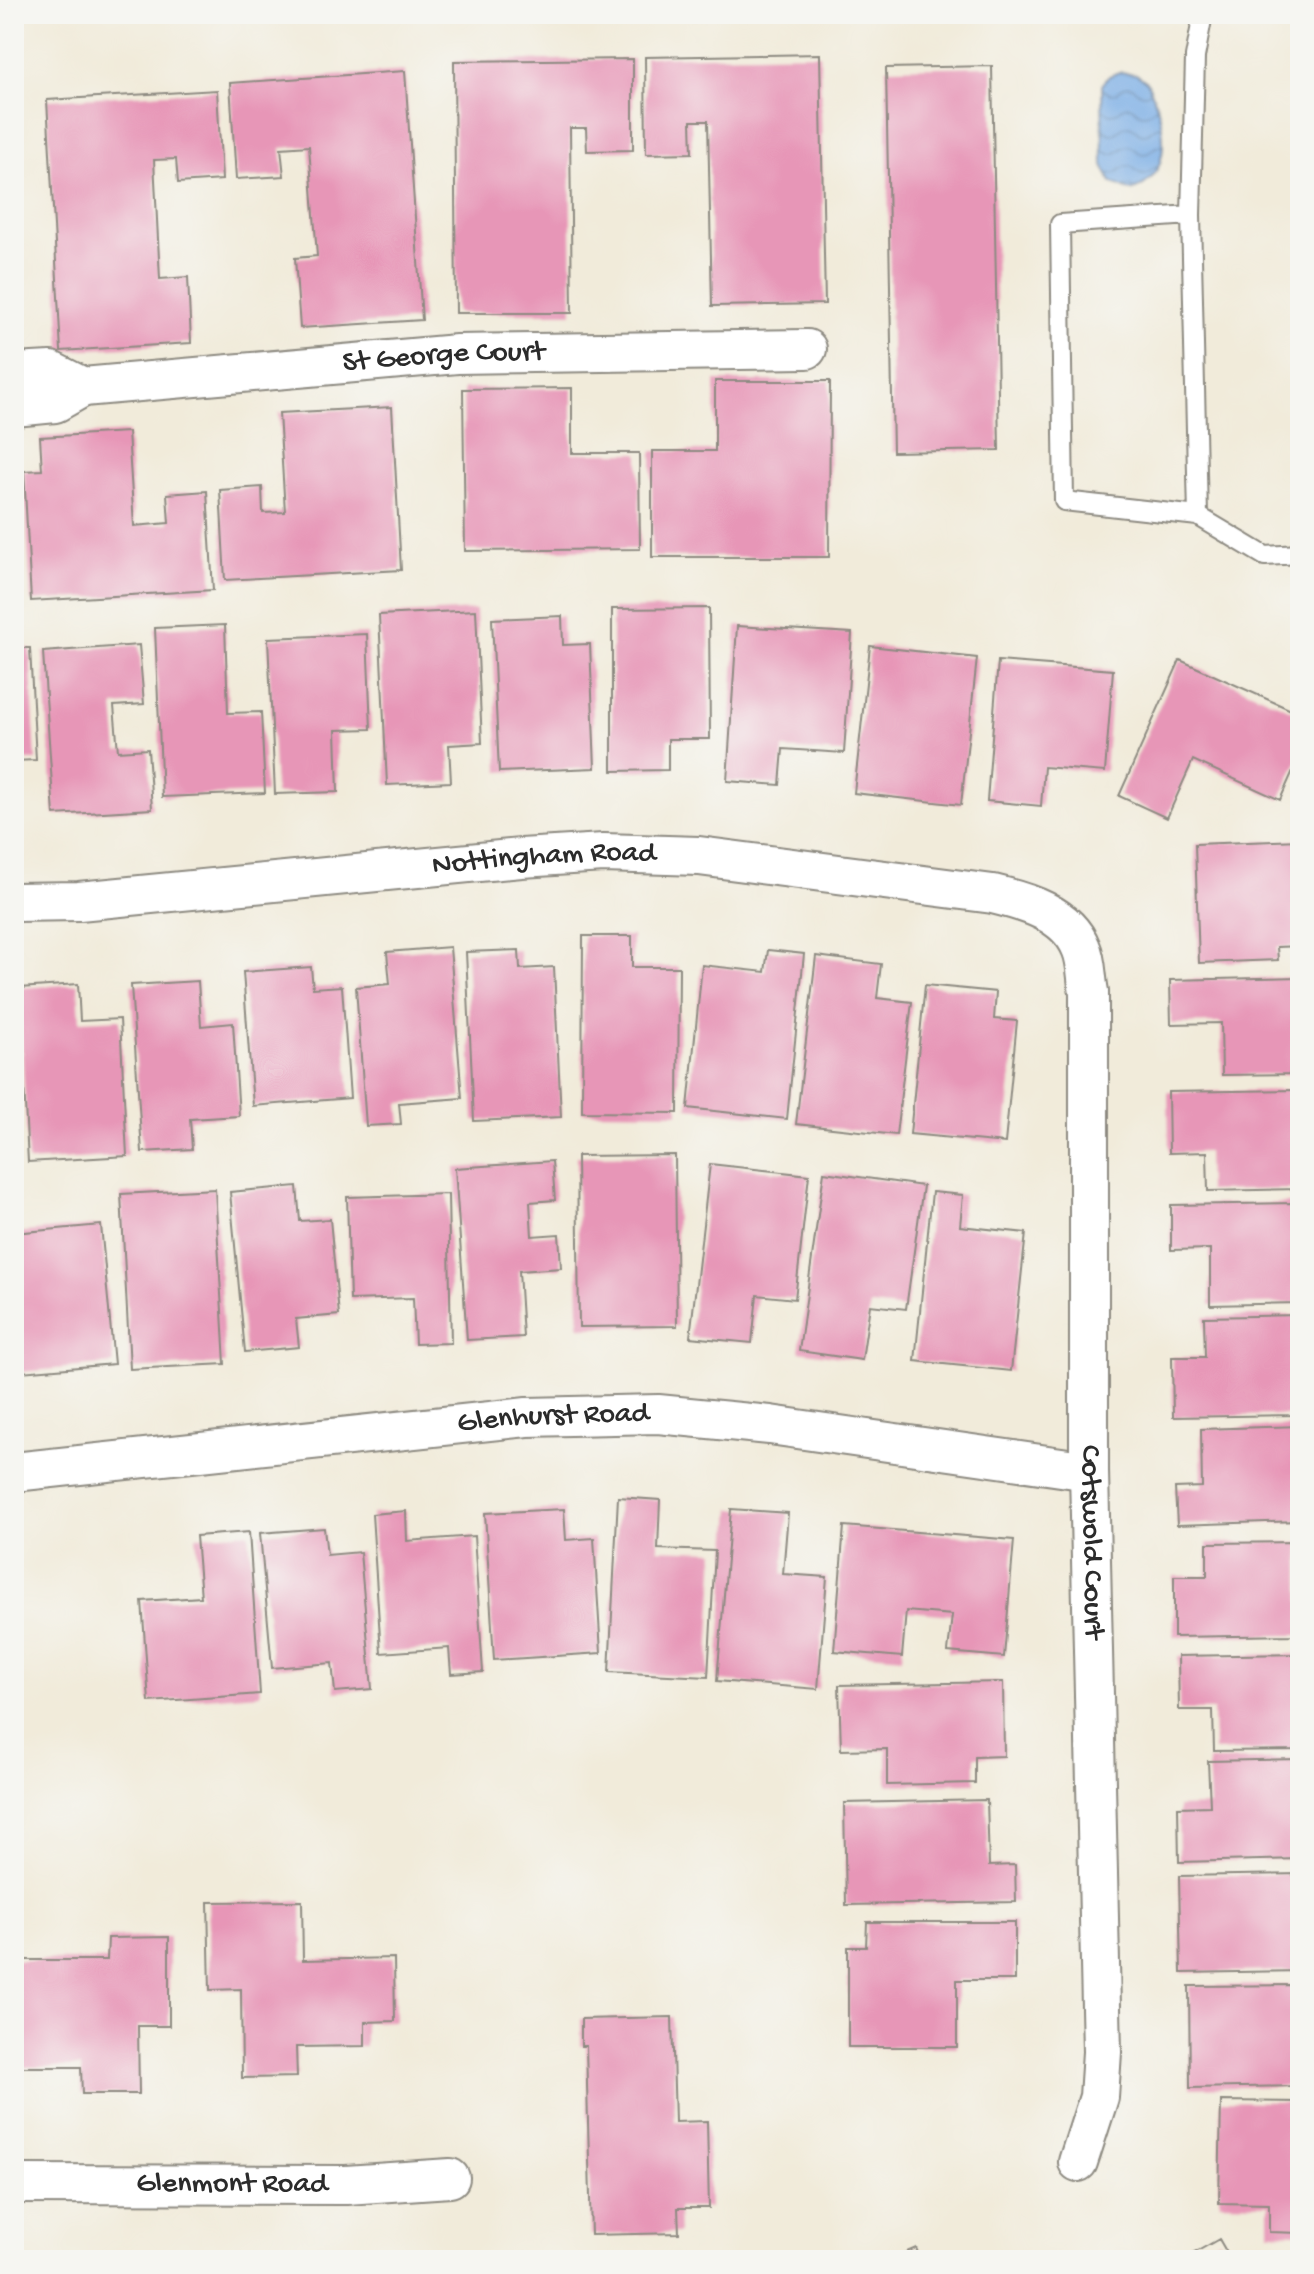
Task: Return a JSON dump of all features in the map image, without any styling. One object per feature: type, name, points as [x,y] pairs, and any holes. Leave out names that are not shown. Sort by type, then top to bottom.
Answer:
[{"type":"street","name":"St George Court","points":[[14,407],[55,403],[83,387],[457,354],[807,349]]},
{"type":"street","name":"St George Court","points":[[14,373],[51,371],[83,387]]},
{"type":"street","name":"Nottingham Road","points":[[14,902],[79,901],[521,858],[604,853],[699,856],[993,894],[1030,903],[1066,925]]},
{"type":"street","name":"Cotswold Court","points":[[1066,925],[1082,949],[1089,992],[1089,1471],[1102,2052],[1099,2097],[1078,2162]]},
{"type":"street","name":"Glenhurst Road","points":[[14,1472],[527,1417],[658,1414],[770,1425],[1089,1471]]},
{"type":"street","name":"Glenmont Road","points":[[14,2184],[362,2185],[450,2178]]},
{"type":"lane","points":[[1198,516],[1191,215],[1195,57],[1203,14]]},
{"type":"lane","points":[[1191,215],[1060,224],[1064,501],[1198,516],[1265,556],[1300,554]]},
{"type":"water","points":[[1119,72],[1136,74],[1147,82],[1162,128],[1161,159],[1155,172],[1146,183],[1131,191],[1111,182],[1103,165],[1102,85],[1109,76]]},
{"type":"building","points":[[820,54],[825,304],[712,306],[708,121],[691,121],[692,153],[646,154],[645,57]]},
{"type":"building","points":[[633,59],[633,150],[587,151],[586,128],[570,128],[572,313],[456,313],[454,61]]},
{"type":"building","points":[[992,66],[999,450],[893,452],[886,68]]},
{"type":"building","points":[[405,71],[422,320],[300,328],[295,258],[317,256],[309,146],[281,148],[284,176],[236,179],[230,83]]},
{"type":"building","points":[[217,90],[222,180],[178,183],[176,159],[154,160],[160,279],[188,277],[191,343],[61,351],[47,100]]},
{"type":"building","points":[[715,381],[830,381],[829,557],[652,557],[652,451],[715,451]]},
{"type":"building","points":[[572,388],[572,453],[639,453],[640,549],[465,551],[463,389]]},
{"type":"building","points":[[392,407],[401,570],[225,580],[220,490],[262,487],[263,513],[285,512],[279,413]]},
{"type":"building","points":[[128,432],[134,526],[169,523],[167,494],[207,491],[213,590],[31,601],[24,471],[42,470],[40,437]]},
{"type":"building","points":[[709,608],[710,739],[668,739],[668,770],[612,771],[612,609]]},
{"type":"building","points":[[476,610],[482,743],[449,745],[451,782],[387,785],[379,615]]},
{"type":"building","points":[[562,616],[563,645],[590,644],[595,768],[499,772],[492,619]]},
{"type":"building","points":[[225,625],[228,713],[261,712],[265,793],[162,797],[155,628]]},
{"type":"building","points":[[737,626],[852,633],[844,753],[783,749],[780,785],[727,781]]},
{"type":"building","points":[[367,634],[371,729],[336,730],[338,792],[275,794],[268,638]]},
{"type":"building","points":[[139,645],[144,704],[114,706],[118,751],[148,749],[152,809],[54,815],[43,652]]},
{"type":"building","points":[[870,646],[977,658],[961,805],[854,793]]},
{"type":"building","points":[[14,648],[30,648],[36,760],[14,761]]},
{"type":"building","points":[[1180,660],[1300,714],[1300,755],[1280,800],[1193,760],[1167,818],[1119,796]]},
{"type":"building","points":[[998,661],[1113,670],[1105,772],[1044,767],[1041,806],[987,801]]},
{"type":"building","points":[[1300,840],[1300,946],[1277,947],[1278,960],[1199,963],[1195,844]]},
{"type":"building","points":[[583,936],[632,936],[632,967],[679,967],[678,1113],[582,1112]]},
{"type":"building","points":[[450,947],[462,1098],[399,1103],[401,1124],[366,1126],[356,987],[390,984],[387,952]]},
{"type":"building","points":[[519,950],[520,969],[554,967],[561,1117],[474,1121],[466,952]]},
{"type":"building","points":[[768,950],[804,954],[787,1119],[688,1108],[702,965],[765,972]]},
{"type":"building","points":[[816,956],[881,964],[877,998],[912,1002],[896,1135],[796,1124]]},
{"type":"building","points":[[311,967],[313,988],[342,986],[350,1098],[253,1106],[243,972]]},
{"type":"building","points":[[1300,977],[1300,1074],[1222,1075],[1221,1023],[1171,1024],[1170,980]]},
{"type":"building","points":[[198,981],[201,1026],[233,1023],[239,1116],[190,1119],[192,1149],[142,1152],[131,985]]},
{"type":"building","points":[[78,984],[80,1021],[120,1019],[127,1156],[28,1162],[19,988]]},
{"type":"building","points":[[925,985],[996,992],[994,1019],[1017,1021],[1005,1143],[910,1134]]},
{"type":"building","points":[[1300,1090],[1300,1189],[1208,1191],[1207,1152],[1169,1153],[1168,1092]]},
{"type":"building","points":[[675,1155],[677,1326],[579,1327],[577,1156]]},
{"type":"building","points":[[552,1161],[555,1200],[530,1202],[532,1236],[559,1234],[561,1268],[519,1271],[523,1337],[467,1340],[455,1168]]},
{"type":"building","points":[[710,1164],[809,1175],[795,1299],[757,1295],[752,1343],[690,1337]]},
{"type":"building","points":[[824,1172],[923,1186],[906,1309],[870,1305],[862,1360],[799,1351]]},
{"type":"building","points":[[297,1186],[300,1221],[330,1219],[339,1315],[296,1319],[299,1347],[245,1352],[230,1192]]},
{"type":"building","points":[[215,1189],[225,1364],[130,1369],[121,1194]]},
{"type":"building","points":[[932,1192],[963,1195],[960,1226],[1026,1233],[1011,1371],[915,1361]]},
{"type":"building","points":[[448,1194],[451,1343],[415,1344],[413,1298],[350,1300],[347,1197]]},
{"type":"building","points":[[1300,1203],[1300,1303],[1210,1305],[1210,1249],[1171,1250],[1171,1205]]},
{"type":"building","points":[[101,1225],[114,1364],[21,1372],[14,1293],[14,1233]]},
{"type":"building","points":[[1300,1315],[1300,1415],[1173,1417],[1172,1357],[1205,1357],[1204,1317]]},
{"type":"building","points":[[1300,1426],[1300,1521],[1177,1525],[1175,1488],[1202,1487],[1201,1429]]},
{"type":"building","points":[[618,1497],[660,1500],[658,1549],[715,1551],[708,1677],[609,1672]]},
{"type":"building","points":[[564,1509],[566,1540],[594,1538],[601,1653],[494,1660],[485,1513]]},
{"type":"building","points":[[731,1509],[788,1513],[783,1574],[827,1577],[818,1689],[717,1681]]},
{"type":"building","points":[[406,1511],[407,1541],[474,1536],[483,1672],[451,1674],[449,1648],[381,1653],[372,1514]]},
{"type":"building","points":[[844,1526],[1014,1540],[1004,1657],[948,1652],[952,1615],[906,1611],[902,1657],[834,1651]]},
{"type":"building","points":[[324,1528],[327,1555],[360,1552],[372,1689],[335,1692],[332,1663],[272,1668],[260,1533]]},
{"type":"building","points":[[249,1532],[260,1694],[149,1702],[142,1601],[201,1597],[196,1536]]},
{"type":"building","points":[[1300,1542],[1300,1635],[1174,1637],[1174,1576],[1207,1576],[1207,1543]]},
{"type":"building","points":[[1300,1654],[1300,1750],[1214,1751],[1213,1710],[1179,1710],[1178,1656]]},
{"type":"building","points":[[1003,1682],[1004,1756],[975,1757],[975,1783],[887,1785],[887,1749],[841,1750],[839,1685]]},
{"type":"building","points":[[1300,1759],[1300,1859],[1179,1862],[1178,1807],[1210,1806],[1208,1761]]},
{"type":"building","points":[[987,1800],[989,1866],[1015,1865],[1016,1902],[846,1905],[844,1803]]},
{"type":"building","points":[[1300,1874],[1300,1971],[1181,1973],[1179,1876]]},
{"type":"building","points":[[302,1901],[303,1960],[394,1958],[395,2021],[365,2022],[365,2046],[296,2047],[297,2077],[242,2078],[241,1989],[210,1990],[208,1902]]},
{"type":"building","points":[[867,1922],[1015,1922],[1015,1980],[957,1980],[957,2047],[848,2047],[848,1947],[866,1947]]},
{"type":"building","points":[[169,1937],[169,2026],[138,2026],[139,2094],[82,2094],[81,2067],[14,2067],[14,1960],[107,1960],[108,1938]]},
{"type":"building","points":[[1300,1985],[1300,2086],[1190,2088],[1189,1986]]},
{"type":"building","points":[[672,2017],[675,2122],[707,2121],[709,2208],[678,2208],[679,2233],[591,2235],[586,2046],[581,2046],[581,2019]]},
{"type":"building","points":[[1221,2101],[1300,2102],[1300,2233],[1269,2232],[1269,2204],[1219,2203]]},
{"type":"building","points":[[1219,2239],[1231,2260],[1182,2260]]},
{"type":"building","points":[[916,2248],[921,2260],[888,2260]]}]
